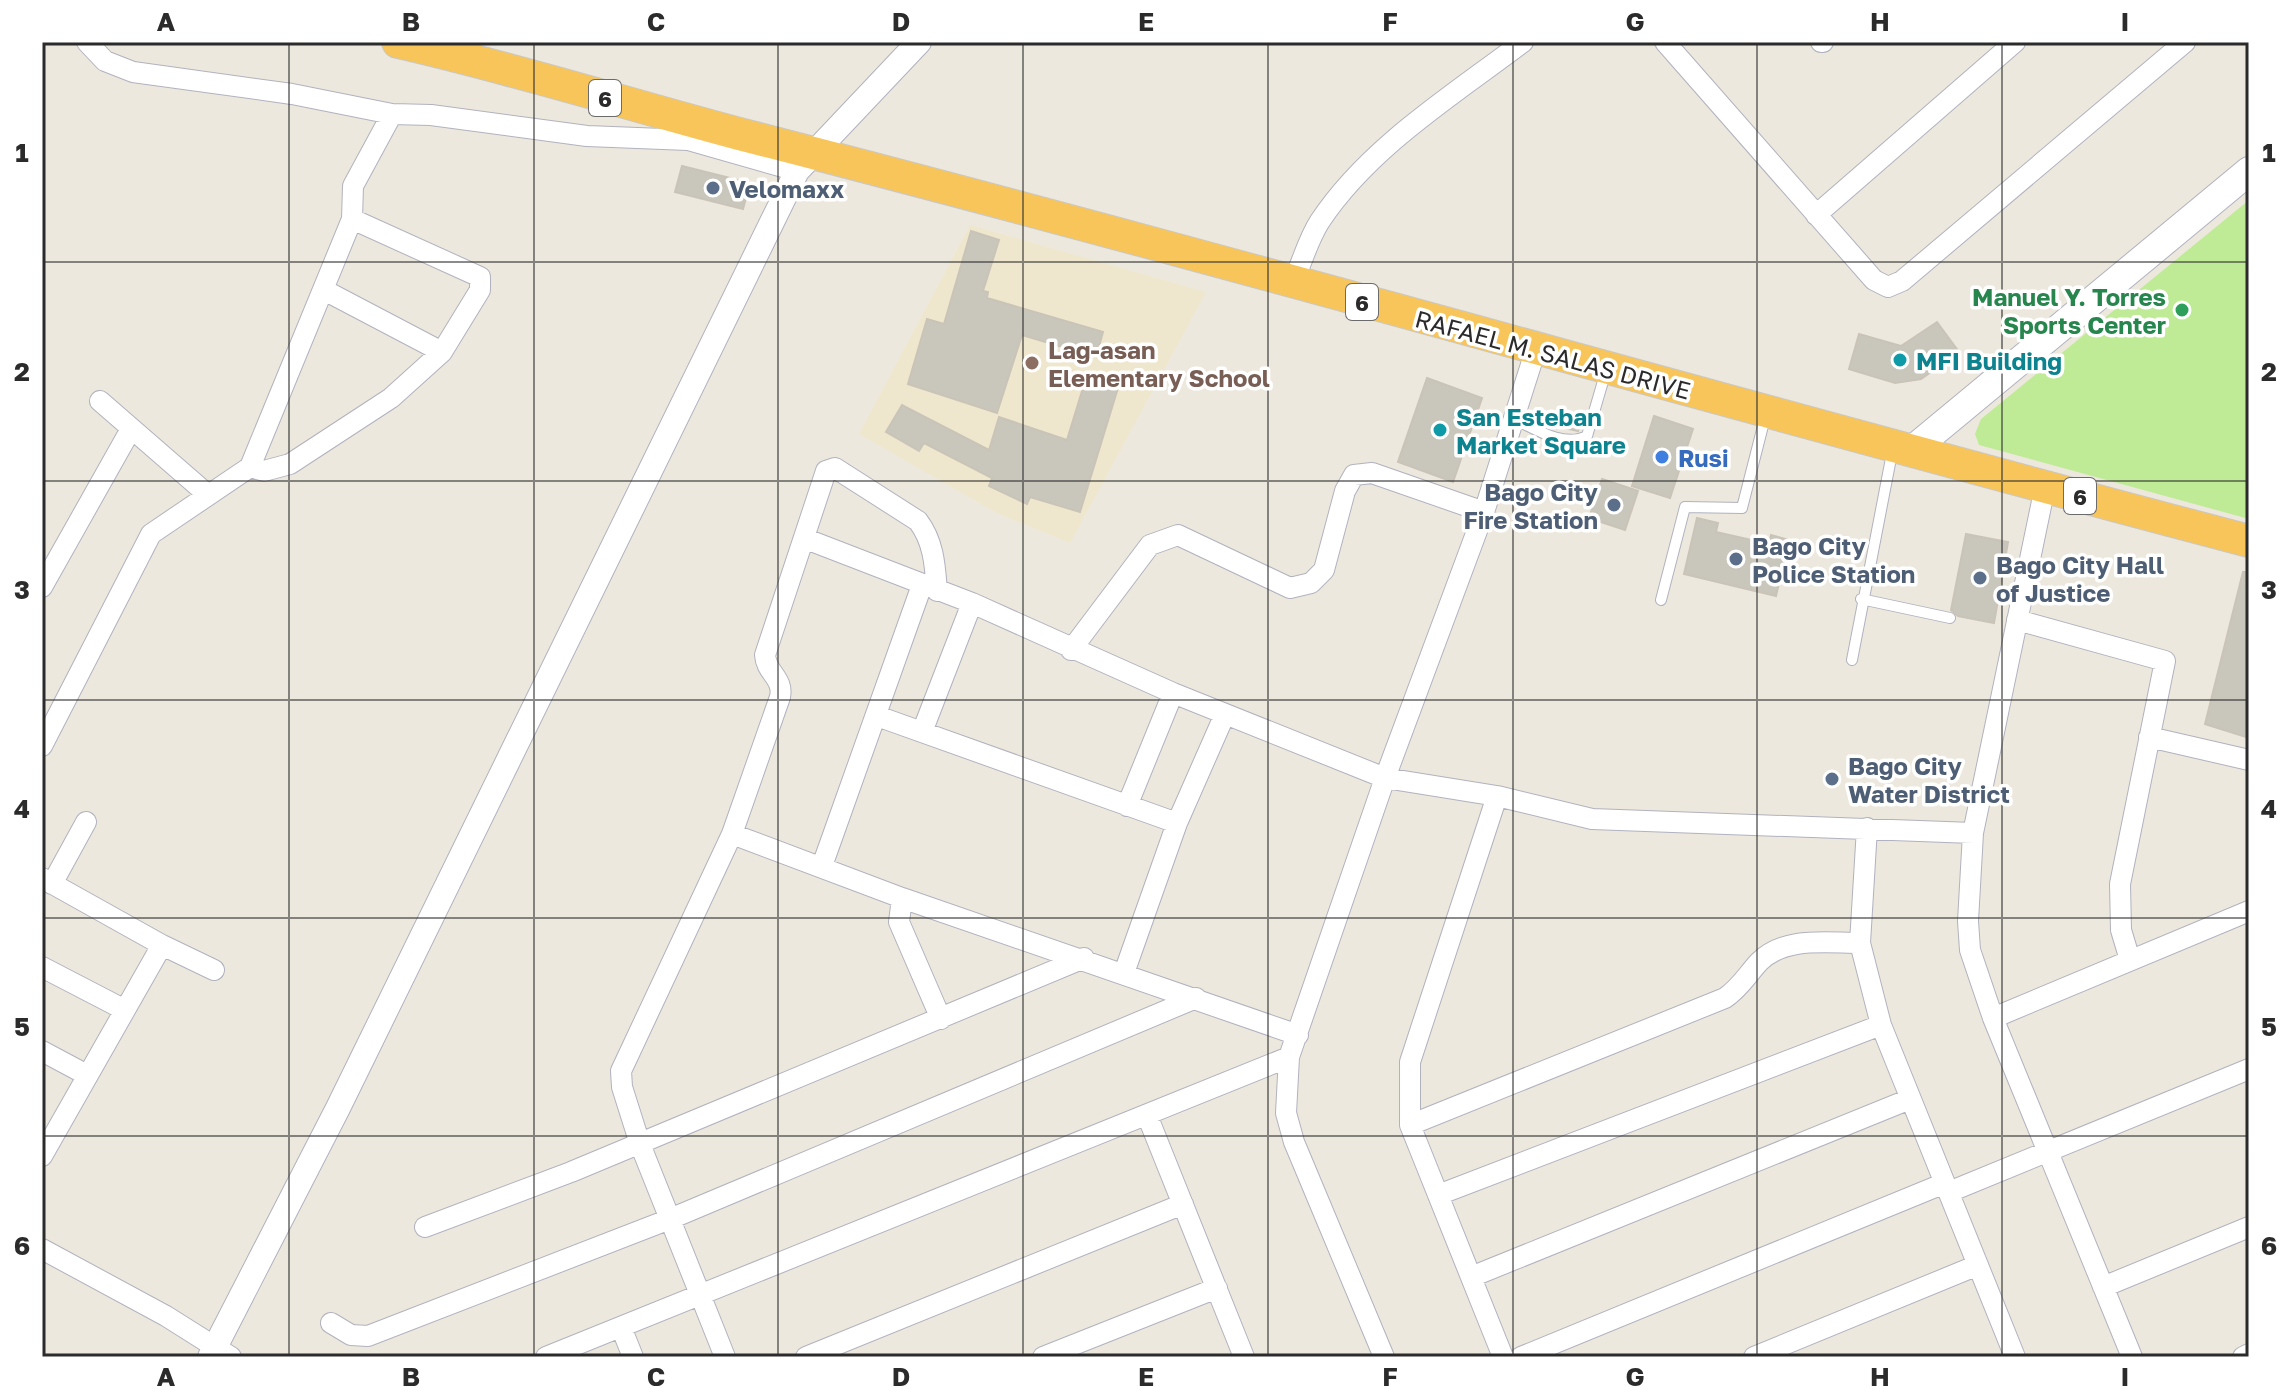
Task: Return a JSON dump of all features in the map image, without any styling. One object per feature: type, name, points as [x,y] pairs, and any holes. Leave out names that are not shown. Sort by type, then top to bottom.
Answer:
[{"type":"highway","name":"6","points":[[398,42],[495,64],[804,162]]},
{"type":"highway","name":"RAFAEL M. SALAS DRIVE","points":[[804,162],[1295,278],[1536,349],[2249,541]]},
{"type":"main road","points":[[1902,449],[2249,171]]},
{"type":"street","points":[[87,42],[105,61],[133,72],[292,94],[392,114],[431,115],[587,136],[688,140],[804,162]]},
{"type":"street","points":[[42,1249],[166,1316],[218,1354],[804,162],[919,42]]},
{"type":"street","points":[[1295,278],[1304,249],[1322,218],[1369,163],[1523,42]]},
{"type":"street","points":[[1665,42],[1874,280],[1888,287],[1902,281],[2185,42]]},
{"type":"street","points":[[1816,215],[2015,42]]},
{"type":"street","points":[[42,746],[151,534],[250,467],[352,219],[353,186],[392,114]]},
{"type":"street","points":[[250,467],[264,471],[290,464],[391,398],[442,352],[480,290],[480,277],[352,219]]},
{"type":"street","points":[[324,290],[442,352]]},
{"type":"street","points":[[1384,1357],[1294,1142],[1286,1113],[1289,1057],[1385,778],[1484,512],[1536,349]]},
{"type":"street","points":[[100,401],[207,494]]},
{"type":"street","points":[[42,587],[131,429]]},
{"type":"street","points":[[725,1357],[640,1144],[622,1087],[621,1071],[732,834],[780,697],[780,680],[765,661],[765,655],[806,539],[822,477],[835,468],[918,521],[927,532],[934,557],[930,588],[877,716],[822,866]]},
{"type":"street","points":[[1071,650],[1150,545],[1162,538],[1178,535],[1290,588],[1311,583],[1324,570],[1345,491],[1354,475],[1372,473],[1484,512]]},
{"type":"street","points":[[2045,487],[1973,833],[1968,921],[1970,950],[1993,1018],[2132,1357]]},
{"type":"street","points":[[806,539],[972,603],[1071,650],[1385,778],[1497,796],[1592,819],[1973,833]]},
{"type":"street","points":[[922,732],[972,603]]},
{"type":"street","points":[[2017,620],[2165,661],[2120,884],[2121,930],[2130,960]]},
{"type":"street","points":[[1127,806],[1173,693]]},
{"type":"street","points":[[1124,973],[1177,823],[1225,714]]},
{"type":"street","points":[[877,716],[1177,823]]},
{"type":"street","points":[[2149,737],[2249,760]]},
{"type":"street","points":[[1497,796],[1410,1062],[1410,1125],[1503,1357]]},
{"type":"street","points":[[86,822],[47,881],[214,970]]},
{"type":"street","points":[[1867,828],[1860,943],[1881,1025],[1978,1265],[2008,1355]]},
{"type":"street","points":[[732,834],[902,898],[1084,958],[1298,1035]]},
{"type":"street","points":[[902,898],[899,922],[941,1019]]},
{"type":"street","points":[[1993,1018],[2249,911]]},
{"type":"street","points":[[1410,1125],[1725,998],[1738,989],[1759,962],[1785,946],[1860,943]]},
{"type":"street","points":[[43,1153],[162,945]]},
{"type":"street","points":[[425,1227],[640,1144],[1084,958]]},
{"type":"street","points":[[42,967],[123,1009]]},
{"type":"street","points":[[331,1323],[351,1335],[368,1336],[670,1219],[1196,998]]},
{"type":"street","points":[[1438,1195],[1881,1025]]},
{"type":"street","points":[[42,1051],[87,1075]]},
{"type":"street","points":[[546,1357],[1289,1057]]},
{"type":"street","points":[[1521,1357],[1947,1188],[2048,1153],[2249,1069]]},
{"type":"street","points":[[1471,1277],[1910,1099]]},
{"type":"street","points":[[1147,1115],[1244,1357]]},
{"type":"street","points":[[806,1357],[1183,1204]]},
{"type":"street","points":[[2103,1287],[2249,1227]]},
{"type":"street","points":[[1754,1357],[1978,1265]]},
{"type":"street","points":[[1043,1357],[1217,1288]]},
{"type":"street","points":[[621,1327],[633,1357]]},
{"type":"lane","points":[[1514,419],[1560,439],[1579,440],[1587,436],[1607,368]]},
{"type":"lane","points":[[1661,600],[1685,507],[1742,508],[1766,412]]},
{"type":"lane","points":[[1852,660],[1861,599],[1902,449]]},
{"type":"lane","points":[[1861,599],[1950,618]]},
{"type":"shaded area","name":"Lag-asan Elementary School","points":[[970,225],[1206,292],[1070,543],[997,513],[859,434]]},
{"type":"green space","name":"Manuel Y. Torres Sports Center","points":[[2249,200],[2249,519],[1979,445],[1975,434],[1981,419]]},
{"type":"building","name":"Velomaxx","points":[[682,166],[750,183],[743,209],[675,192]]},
{"type":"building","points":[[971,231],[999,240],[983,291],[988,292],[987,298],[1103,332],[1096,357],[1022,335],[997,413],[908,384],[927,319],[944,324]]},
{"type":"building","name":"MFI Building","points":[[1937,322],[1959,352],[1921,379],[1895,383],[1849,369],[1859,334],[1901,346]]},
{"type":"building","points":[[1086,378],[1118,388],[1080,512],[1030,497],[1027,504],[989,486],[992,478],[924,443],[919,451],[886,432],[902,405],[989,450],[999,417],[1067,440]]},
{"type":"building","name":"San Esteban Market Square","points":[[1427,378],[1482,398],[1453,482],[1398,462]]},
{"type":"building","points":[[1558,409],[1583,418],[1578,431],[1552,425]]},
{"type":"building","name":"Rusi","points":[[1654,416],[1693,429],[1670,498],[1632,486]]},
{"type":"building","name":"Bago City Fire Station","points":[[1602,479],[1638,491],[1625,530],[1589,518]]},
{"type":"building","name":"Bago City Police Station","points":[[1697,518],[1718,523],[1716,532],[1769,544],[1771,535],[1789,540],[1776,596],[1684,574]]},
{"type":"building","name":"Bago City Hall of Justice","points":[[1966,534],[2008,542],[1994,623],[1958,616],[1951,610]]},
{"type":"building","points":[[2243,572],[2249,572],[2249,738],[2205,724]]},
{"type":"place","name":"Velomaxx","points":[[713,188]]},
{"type":"place","name":"Manuel Y. Torres Sports Center","points":[[2182,310]]},
{"type":"place","name":"MFI Building","points":[[1900,360]]},
{"type":"place","name":"Lag-asan Elementary School","points":[[1032,363]]},
{"type":"place","name":"San Esteban Market Square","points":[[1440,430]]},
{"type":"place","name":"Rusi","points":[[1662,457]]},
{"type":"place","name":"Bago City Fire Station","points":[[1614,505]]},
{"type":"place","name":"Bago City Police Station","points":[[1736,559]]},
{"type":"place","name":"Bago City Hall of Justice","points":[[1980,578]]},
{"type":"place","name":"Bago City Water District","points":[[1832,779]]}]
